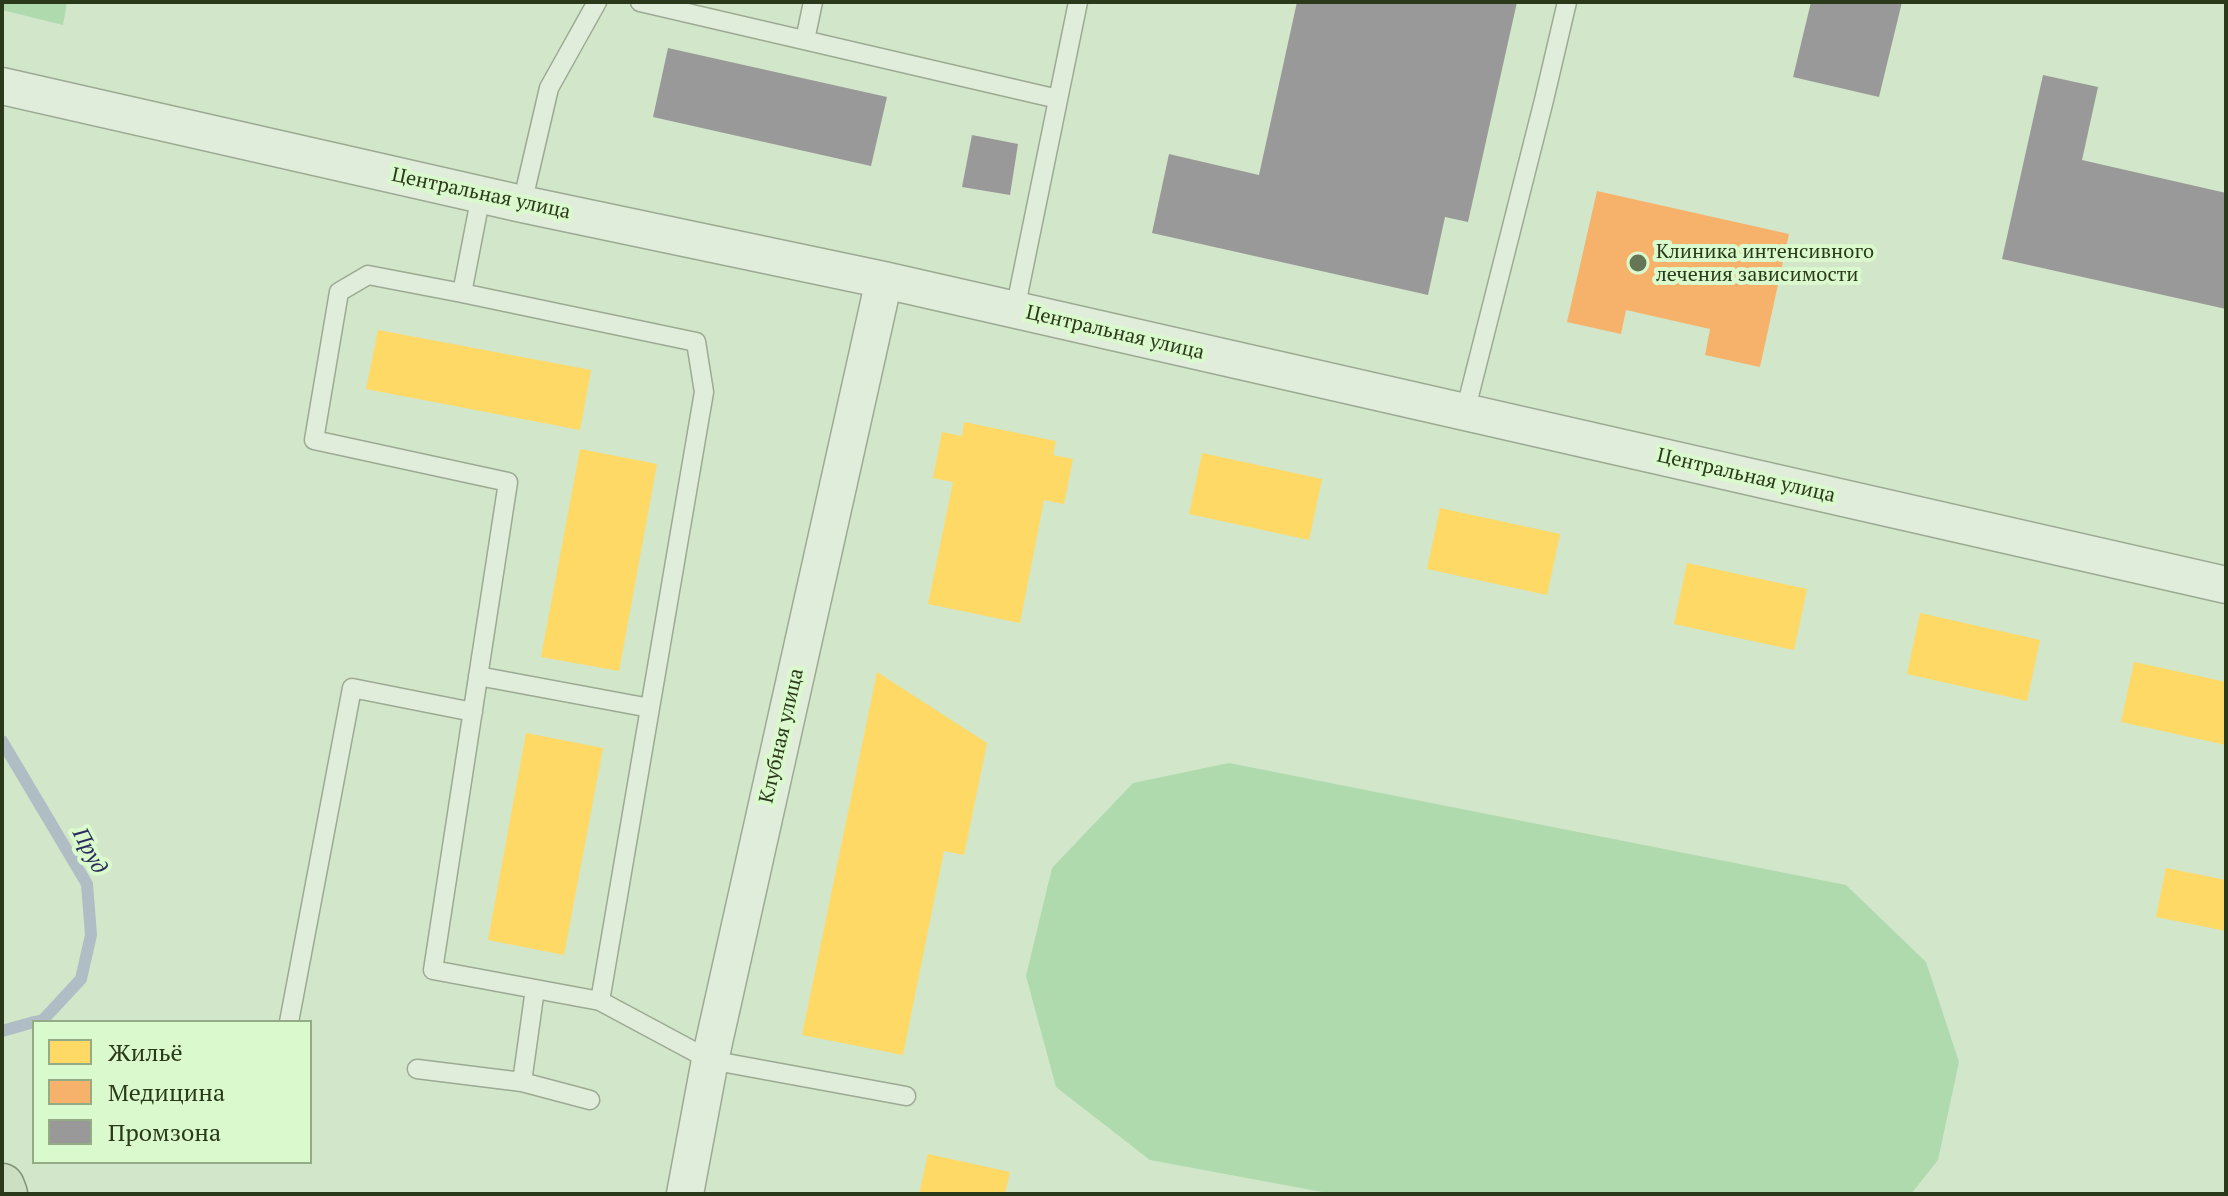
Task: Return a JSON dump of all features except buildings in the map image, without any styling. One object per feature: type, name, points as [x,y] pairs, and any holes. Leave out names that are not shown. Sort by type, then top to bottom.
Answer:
[{"type":"highway","points":[[2,1186],[5,1194]]},
{"type":"street","name":"Центральная улица","points":[[2,86],[481,195],[884,280],[2226,585]]},
{"type":"street","name":"Клубная улица","points":[[685,1194],[710,1060],[884,280]]},
{"type":"lane","points":[[522,204],[549,88],[597,2]]},
{"type":"lane","points":[[640,2],[1058,99]]},
{"type":"lane","points":[[805,40],[813,2]]},
{"type":"lane","points":[[1015,310],[1078,2]]},
{"type":"lane","points":[[1465,412],[1567,2]]},
{"type":"lane","points":[[462,293],[481,195]]},
{"type":"lane","points":[[600,1001],[704,392],[696,342],[368,275],[339,292],[314,440],[508,482],[433,970],[600,1001],[710,1060],[906,1096]]},
{"type":"lane","points":[[478,676],[650,708]]},
{"type":"lane","points":[[289,1020],[352,688],[473,712]]},
{"type":"lane","points":[[522,1082],[535,989]]},
{"type":"lane","points":[[417,1069],[522,1082],[590,1100]]},
{"type":"green space","points":[[2,2],[67,2],[63,25],[2,10]]},
{"type":"green space","points":[[1229,763],[1846,885],[1926,962],[1959,1062],[1938,1160],[1911,1194],[1333,1194],[1150,1160],[1056,1087],[1026,976],[1052,868],[1133,783]]},
{"type":"waterway","name":"Пруд","points":[[2,741],[87,884],[91,935],[81,979],[43,1020]]},
{"type":"waterway","name":"Пруд","points":[[2,1031],[32,1023]]},
{"type":"place","name":"Клиника интенсивного лечения зависимости","points":[[1638,263]]}]
